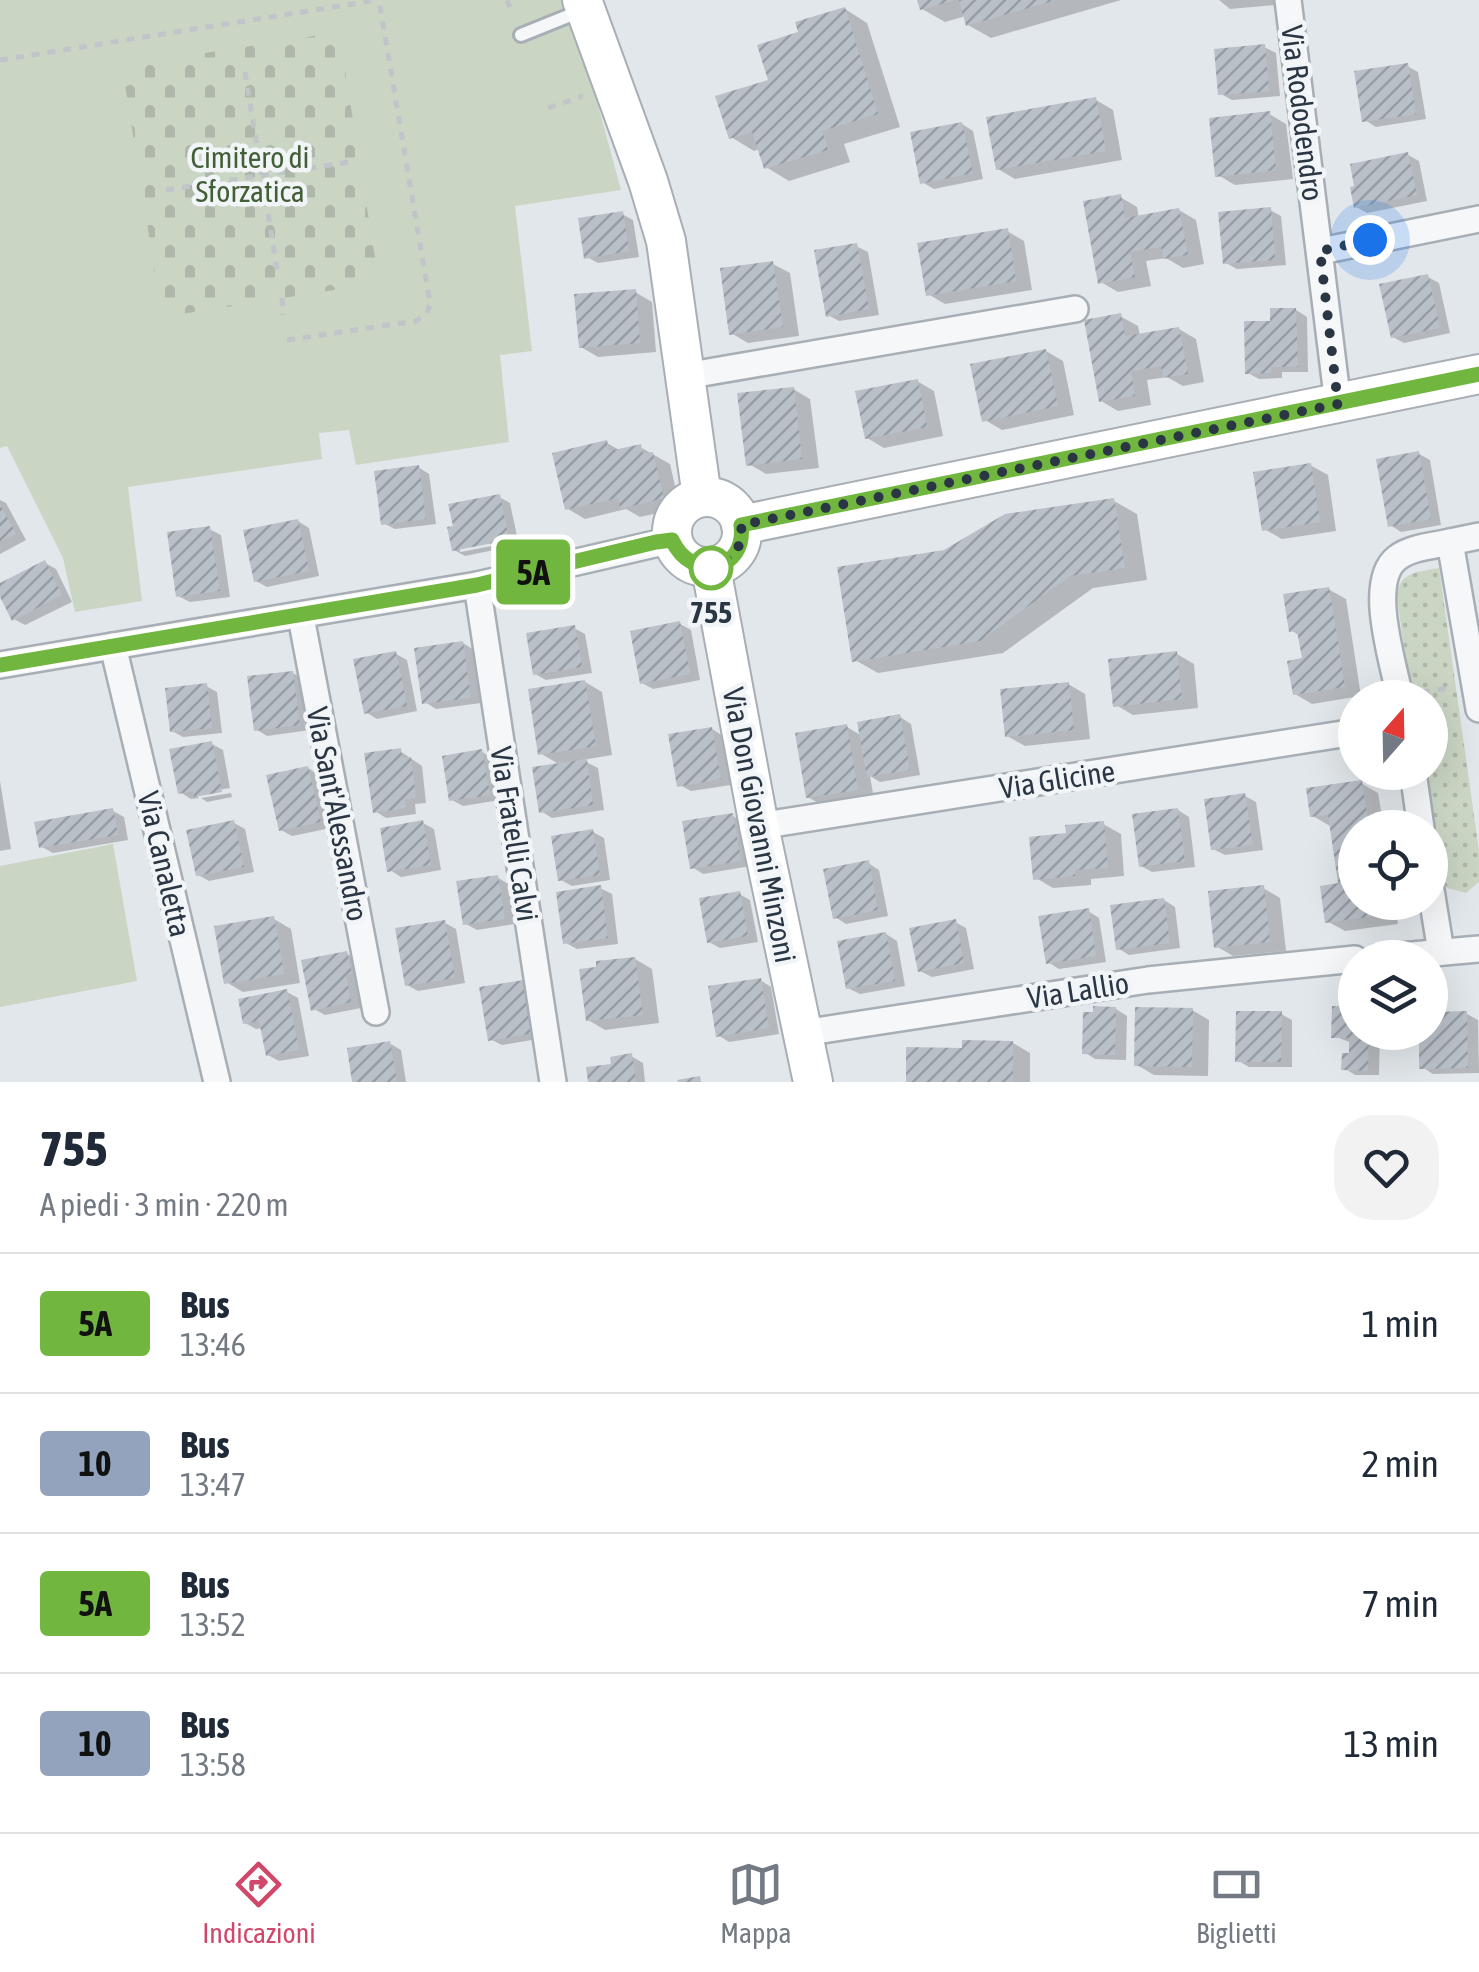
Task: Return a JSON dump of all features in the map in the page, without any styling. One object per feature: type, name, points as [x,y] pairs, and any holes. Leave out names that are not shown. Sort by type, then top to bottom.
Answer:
[{"type":"street","name":"Via Rododendro","points":[[1288,0],[1338,404]]},
{"type":"street","points":[[589,3],[660,220],[674,279],[702,497]]},
{"type":"street","points":[[1320,251],[1479,218]]},
{"type":"street","points":[[685,376],[1075,309]]},
{"type":"street","points":[[741,525],[1479,374]]},
{"type":"street","points":[[702,497],[728,504],[741,525],[740,546],[733,556],[711,568],[685,560],[672,540],[674,519],[680,508],[702,497]]},
{"type":"street","points":[[1397,680],[1382,601],[1384,576],[1393,561],[1404,553],[1479,536]]},
{"type":"street","points":[[0,665],[477,585],[672,540]]},
{"type":"street","points":[[1450,542],[1477,697]]},
{"type":"street","name":"Via Don Giovanni Minzoni","points":[[711,568],[758,826],[813,1082]]},
{"type":"street","name":"Via Fratelli Calvi","points":[[477,585],[553,1082]]},
{"type":"street","name":"Via Sant'Alessandro","points":[[301,617],[376,1012]]},
{"type":"street","name":"Via Canaletta","points":[[113,646],[217,1082]]},
{"type":"street","name":"Via Glicine","points":[[758,826],[1338,735]]},
{"type":"street","points":[[1448,951],[1479,949]]},
{"type":"street","name":"Via Lallio","points":[[803,1033],[1148,980],[1338,962]]},
{"type":"lane","points":[[521,35],[589,3]]},
{"type":"path","points":[[0,60],[379,0],[430,304],[427,313],[416,321],[287,340]]},
{"type":"path","points":[[245,72],[278,275]]},
{"type":"path","points":[[548,108],[594,92]]},
{"type":"path","points":[[166,190],[350,162]]},
{"type":"path","points":[[282,298],[283,315]]},
{"type":"path","points":[[1448,697],[1477,697]]},
{"type":"green space","points":[[0,0],[561,0],[596,98],[621,190],[515,206],[532,351],[500,355],[509,442],[356,465],[349,430],[319,433],[322,459],[128,487],[142,601],[75,612],[63,558],[7,446],[0,448]]},
{"type":"green space","name":"Cimitero di Sforzatica","points":[[339,32],[379,283],[162,317],[122,66]]},
{"type":"green space","points":[[1439,568],[1479,851],[1479,882],[1466,893],[1448,888],[1448,810],[1428,810],[1425,790],[1448,790],[1448,680],[1409,680],[1397,597],[1401,582],[1417,572]]},
{"type":"green space","points":[[113,844],[137,981],[0,1007],[0,866]]},
{"type":"building","points":[[917,0],[952,0],[953,1],[920,10]]},
{"type":"building","points":[[959,0],[1053,0],[1053,1],[966,26]]},
{"type":"building","points":[[845,7],[878,114],[822,131],[828,150],[764,169],[752,132],[729,139],[715,96],[768,80],[757,45],[798,32],[795,22]]},
{"type":"building","points":[[1265,44],[1269,91],[1218,95],[1214,49]]},
{"type":"building","points":[[1408,63],[1416,114],[1362,122],[1354,71]]},
{"type":"building","points":[[1096,97],[1106,151],[996,170],[986,117]]},
{"type":"building","points":[[1270,111],[1276,170],[1215,177],[1209,118]]},
{"type":"building","points":[[962,122],[973,173],[920,184],[910,132]]},
{"type":"building","points":[[1408,152],[1417,195],[1354,208],[1350,164]]},
{"type":"building","points":[[1121,194],[1125,218],[1179,208],[1188,255],[1163,259],[1161,247],[1130,252],[1135,277],[1098,284],[1083,201]]},
{"type":"building","points":[[1271,207],[1275,260],[1223,264],[1218,212]]},
{"type":"building","points":[[623,211],[629,251],[584,259],[578,218]]},
{"type":"building","points":[[1008,228],[1016,281],[926,296],[917,243]]},
{"type":"building","points":[[857,243],[869,309],[826,317],[814,250]]},
{"type":"building","points":[[773,261],[783,327],[729,335],[720,268]]},
{"type":"building","points":[[1428,274],[1440,328],[1391,338],[1379,284]]},
{"type":"building","points":[[636,289],[640,343],[579,348],[574,294]]},
{"type":"building","points":[[1270,308],[1296,308],[1298,367],[1271,367],[1271,373],[1245,374],[1244,321],[1270,321]]},
{"type":"building","points":[[1121,313],[1125,336],[1179,327],[1188,374],[1163,378],[1161,366],[1131,371],[1135,396],[1099,402],[1084,320]]},
{"type":"building","points":[[1046,349],[1058,406],[982,422],[970,364]]},
{"type":"building","points":[[918,379],[927,427],[865,439],[855,391]]},
{"type":"building","points":[[794,387],[802,459],[746,466],[737,393]]},
{"type":"building","points":[[607,440],[609,451],[641,444],[643,454],[653,452],[664,498],[620,509],[618,498],[565,510],[552,453]]},
{"type":"building","points":[[1419,451],[1431,519],[1388,527],[1376,459]]},
{"type":"building","points":[[1311,463],[1320,522],[1262,531],[1253,472]]},
{"type":"building","points":[[419,465],[426,519],[381,525],[374,471]]},
{"type":"building","points":[[500,494],[509,540],[452,551],[447,527],[453,526],[448,504]]},
{"type":"building","points":[[1114,498],[1125,568],[1070,576],[980,641],[852,662],[837,567],[944,550],[1005,514]]},
{"type":"building","points":[[0,504],[16,534],[0,542]]},
{"type":"building","points":[[298,519],[309,571],[254,582],[243,530]]},
{"type":"building","points":[[210,526],[220,591],[176,597],[167,532]]},
{"type":"building","points":[[45,560],[62,595],[12,621],[0,597],[0,583]]},
{"type":"building","points":[[1329,587],[1344,680],[1338,680],[1338,688],[1293,695],[1287,661],[1302,658],[1297,631],[1289,632],[1283,594]]},
{"type":"building","points":[[680,621],[690,674],[640,684],[630,631]]},
{"type":"building","points":[[575,625],[582,667],[533,675],[526,633]]},
{"type":"building","points":[[463,641],[471,698],[422,704],[414,648]]},
{"type":"building","points":[[396,651],[407,706],[364,714],[353,659]]},
{"type":"building","points":[[1177,651],[1182,699],[1113,707],[1108,659]]},
{"type":"building","points":[[293,671],[300,725],[254,731],[247,676]]},
{"type":"building","points":[[585,680],[596,746],[538,755],[528,689]]},
{"type":"building","points":[[1069,682],[1074,730],[1005,737],[1000,689]]},
{"type":"building","points":[[207,683],[212,728],[170,732],[165,688]]},
{"type":"building","points":[[900,714],[910,770],[867,777],[857,722]]},
{"type":"building","points":[[847,724],[858,790],[806,798],[795,733]]},
{"type":"building","points":[[712,727],[721,779],[677,787],[668,734]]},
{"type":"building","points":[[212,741],[222,792],[194,797],[192,791],[178,794],[169,749]]},
{"type":"building","points":[[401,748],[402,758],[411,757],[416,798],[405,799],[406,808],[373,813],[364,753]]},
{"type":"building","points":[[482,749],[490,795],[449,801],[442,756]]},
{"type":"building","points":[[587,759],[593,805],[539,813],[532,767]]},
{"type":"building","points":[[308,766],[321,822],[279,831],[266,775]]},
{"type":"building","points":[[1338,783],[1338,790],[1363,790],[1366,810],[1338,810],[1338,883],[1328,815],[1310,817],[1306,788]]},
{"type":"building","points":[[1245,793],[1253,845],[1211,850],[1204,799]]},
{"type":"building","points":[[113,808],[118,835],[39,848],[34,822]]},
{"type":"building","points":[[1178,808],[1185,861],[1139,867],[1132,814]]},
{"type":"building","points":[[733,813],[741,861],[690,869],[682,821]]},
{"type":"building","points":[[234,820],[244,867],[196,876],[186,830]]},
{"type":"building","points":[[423,820],[431,865],[387,872],[380,828]]},
{"type":"building","points":[[1104,821],[1108,868],[1075,870],[1075,876],[1033,880],[1029,837],[1066,833],[1065,825]]},
{"type":"building","points":[[593,829],[600,875],[558,881],[551,836]]},
{"type":"building","points":[[869,860],[878,910],[833,919],[823,869]]},
{"type":"building","points":[[498,875],[505,919],[463,925],[456,881]]},
{"type":"building","points":[[1338,883],[1338,920],[1346,920],[1325,923],[1320,886]]},
{"type":"building","points":[[601,885],[608,938],[563,944],[556,892]]},
{"type":"building","points":[[1264,885],[1270,942],[1214,948],[1208,891]]},
{"type":"building","points":[[740,891],[748,936],[707,943],[699,898]]},
{"type":"building","points":[[1164,898],[1170,943],[1116,950],[1110,905]]},
{"type":"building","points":[[1089,908],[1096,956],[1046,964],[1038,916]]},
{"type":"building","points":[[274,916],[284,974],[224,984],[214,926]]},
{"type":"building","points":[[956,919],[964,963],[918,972],[909,928]]},
{"type":"building","points":[[445,920],[455,978],[405,986],[395,928]]},
{"type":"building","points":[[886,932],[895,981],[846,989],[837,941]]},
{"type":"building","points":[[347,951],[352,974],[346,975],[351,1002],[311,1011],[301,960]]},
{"type":"building","points":[[635,957],[643,1015],[586,1021],[579,969],[596,967],[596,961]]},
{"type":"building","points":[[761,978],[769,1028],[716,1037],[708,986]]},
{"type":"building","points":[[524,980],[534,1033],[488,1041],[479,987]]},
{"type":"building","points":[[287,989],[299,1050],[266,1056],[259,1021],[243,1024],[238,999]]},
{"type":"building","points":[[1093,1006],[1116,1007],[1115,1055],[1082,1054],[1083,1012],[1093,1012]]},
{"type":"building","points":[[1332,1006],[1338,1006],[1338,1038],[1331,1038]]},
{"type":"building","points":[[1135,1007],[1193,1008],[1192,1067],[1134,1066]]},
{"type":"building","points":[[1236,1011],[1282,1011],[1281,1062],[1235,1062]]},
{"type":"building","points":[[1467,1011],[1468,1068],[1419,1069],[1419,1050],[1448,1050],[1448,1012]]},
{"type":"building","points":[[962,1040],[1013,1041],[1013,1082],[906,1082],[906,1047],[962,1048]]},
{"type":"building","points":[[390,1041],[397,1082],[352,1082],[347,1048]]},
{"type":"building","points":[[1369,1050],[1368,1071],[1341,1070],[1342,1053]]},
{"type":"building","points":[[632,1053],[636,1082],[588,1082],[586,1067],[611,1064],[610,1057]]},
{"type":"building","points":[[700,1076],[701,1082],[677,1080]]},
{"type":"bus line","name":"5A","points":[[0,665],[477,585],[656,542],[672,540],[685,560],[711,568],[723,564],[740,546],[741,525],[1479,374]]},
{"type":"place","name":"755","points":[[711,568]]},
{"type":"route","points":[[711,568],[723,564],[740,546],[741,525],[1338,404],[1320,251],[1370,240]]}]
